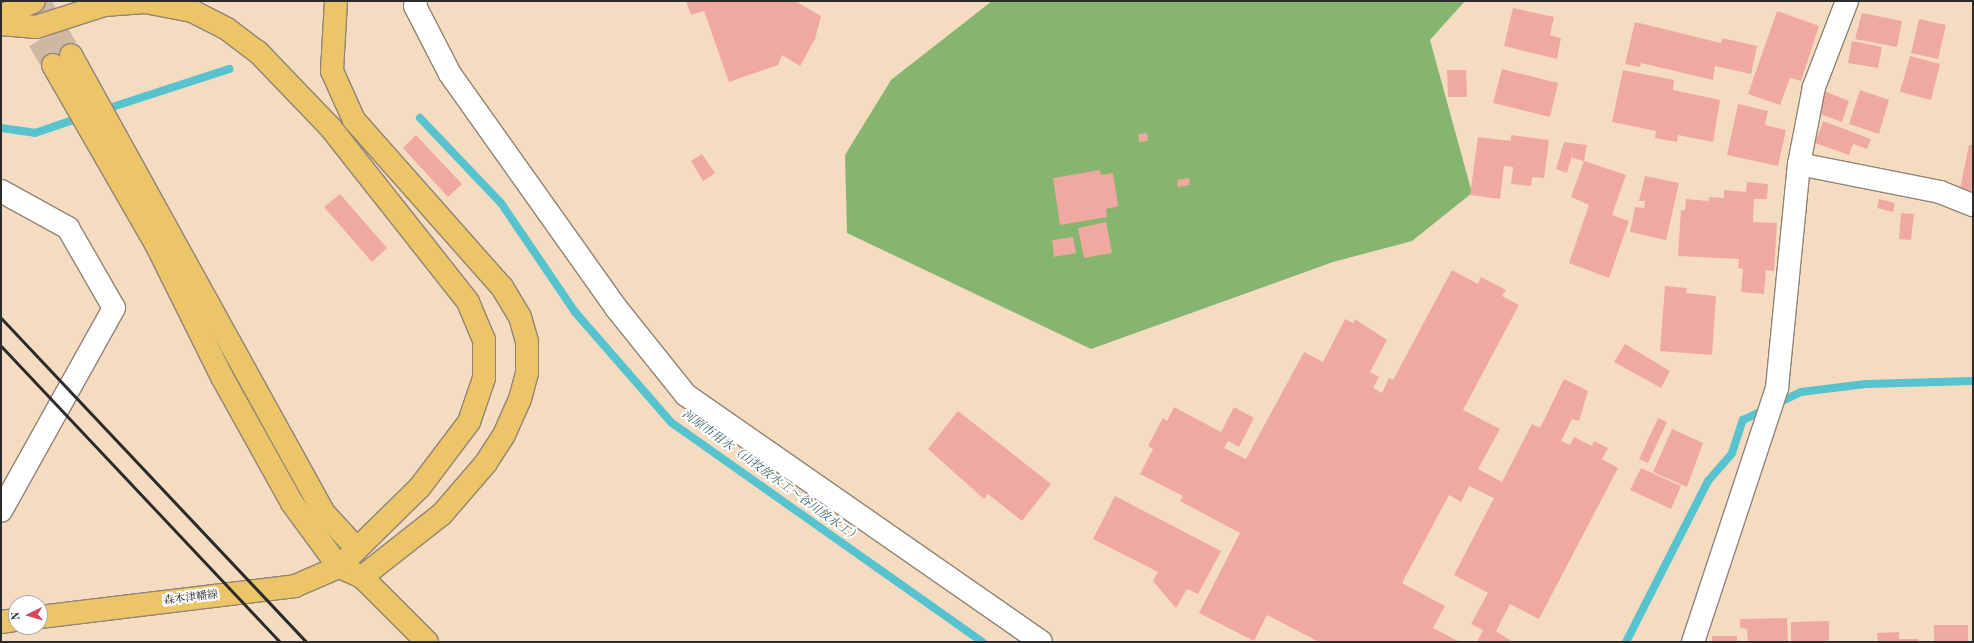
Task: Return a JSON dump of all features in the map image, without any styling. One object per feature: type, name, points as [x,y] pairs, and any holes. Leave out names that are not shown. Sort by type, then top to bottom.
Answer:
[{"type":"main road","points":[[1,16],[34,1]]},
{"type":"main road","points":[[336,1],[332,71],[354,120],[502,287],[520,317],[527,342],[526,373],[520,399],[504,435],[486,463],[442,514],[362,577]]},
{"type":"main road","name":"森本津幡線","points":[[1,24],[36,27],[104,5],[145,2],[192,11],[227,29],[258,52],[330,127],[468,302],[484,340],[484,378],[469,422],[420,487],[339,567],[295,586],[48,617]]},
{"type":"main road","points":[[362,577],[357,549],[324,513],[62,60],[222,377],[292,503],[339,567],[362,577],[427,642]]},
{"type":"street","points":[[416,1],[415,6],[450,74],[617,309],[686,395],[1041,642]]},
{"type":"street","points":[[1693,642],[1770,415],[1777,388],[1799,164],[1814,87],[1847,1]]},
{"type":"street","points":[[1799,164],[1940,192],[1973,205]]},
{"type":"street","points":[[1,192],[68,228],[114,308],[1,511]]},
{"type":"green space","points":[[992,1],[1465,1],[1430,40],[1472,193],[1412,241],[1333,262],[1091,349],[847,233],[845,155],[891,80]]},
{"type":"building","points":[[686,1],[795,1],[821,16],[815,39],[800,66],[782,55],[778,65],[729,82],[704,11],[691,15]]},
{"type":"building","points":[[1513,8],[1554,17],[1550,35],[1561,38],[1557,59],[1504,46]]},
{"type":"building","points":[[1777,11],[1819,26],[1801,81],[1790,78],[1780,105],[1748,94]]},
{"type":"building","points":[[1862,13],[1902,21],[1897,47],[1855,39]]},
{"type":"building","points":[[1919,19],[1946,25],[1938,59],[1911,53]]},
{"type":"building","points":[[1635,22],[1721,43],[1722,38],[1757,46],[1751,74],[1715,66],[1713,80],[1641,63],[1640,67],[1625,64]]},
{"type":"building","points":[[1852,41],[1882,47],[1878,68],[1848,63]]},
{"type":"building","points":[[1910,56],[1940,64],[1931,100],[1900,92]]},
{"type":"building","points":[[1502,69],[1558,83],[1550,117],[1493,103]]},
{"type":"building","points":[[1447,70],[1466,70],[1467,97],[1448,97]]},
{"type":"building","points":[[1623,70],[1674,80],[1673,90],[1720,100],[1713,142],[1678,135],[1677,142],[1655,138],[1656,131],[1612,122]]},
{"type":"building","points":[[1860,90],[1889,100],[1879,134],[1849,124]]},
{"type":"building","points":[[1824,91],[1849,101],[1842,122],[1817,113]]},
{"type":"building","points":[[1738,104],[1768,111],[1765,125],[1786,130],[1778,166],[1727,155]]},
{"type":"building","points":[[1823,121],[1871,139],[1867,149],[1853,144],[1849,155],[1815,143]]},
{"type":"building","points":[[1147,133],[1148,141],[1139,142],[1138,134]]},
{"type":"building","points":[[416,135],[462,184],[448,197],[403,148]]},
{"type":"building","points":[[1511,135],[1549,140],[1544,178],[1532,177],[1531,186],[1511,184],[1513,167],[1504,166],[1500,199],[1470,195],[1478,137],[1511,141]]},
{"type":"building","points":[[1564,142],[1587,145],[1584,161],[1572,158],[1573,152],[1567,173],[1556,169]]},
{"type":"building","points":[[1969,145],[1973,145],[1973,191],[1960,189]]},
{"type":"building","points":[[702,154],[715,173],[703,181],[691,161]]},
{"type":"building","points":[[1584,161],[1626,175],[1612,215],[1629,221],[1609,278],[1569,263],[1589,205],[1571,197]]},
{"type":"building","points":[[1100,170],[1101,175],[1113,173],[1118,206],[1106,209],[1107,217],[1060,225],[1053,178]]},
{"type":"building","points":[[1645,176],[1679,183],[1666,240],[1630,232],[1635,207],[1644,208],[1645,201],[1639,201]]},
{"type":"building","points":[[1189,178],[1190,185],[1178,187],[1177,180]]},
{"type":"building","points":[[1747,182],[1768,184],[1767,199],[1754,199],[1753,222],[1777,223],[1774,271],[1766,270],[1764,294],[1741,292],[1743,269],[1738,268],[1739,259],[1678,256],[1681,210],[1685,210],[1686,199],[1709,201],[1709,197],[1724,198],[1724,190],[1746,192]]},
{"type":"building","points":[[340,194],[387,248],[372,262],[324,207]]},
{"type":"building","points":[[1879,199],[1895,203],[1893,212],[1877,208]]},
{"type":"building","points":[[1901,213],[1914,214],[1911,240],[1899,239]]},
{"type":"building","points":[[1106,222],[1112,253],[1084,258],[1078,228]]},
{"type":"building","points":[[1073,237],[1076,253],[1054,257],[1052,240]]},
{"type":"building","points":[[1452,270],[1478,284],[1481,277],[1506,290],[1502,296],[1519,305],[1463,410],[1500,429],[1478,469],[1502,482],[1532,424],[1540,428],[1564,379],[1588,391],[1579,421],[1572,419],[1561,441],[1570,445],[1574,437],[1592,446],[1594,441],[1608,448],[1602,459],[1618,468],[1539,619],[1510,604],[1496,631],[1513,642],[1477,642],[1483,630],[1471,624],[1488,593],[1454,575],[1494,498],[1469,486],[1461,502],[1449,495],[1402,583],[1445,606],[1433,628],[1460,642],[1319,642],[1267,615],[1254,641],[1199,613],[1240,533],[1180,501],[1183,496],[1140,474],[1153,449],[1148,446],[1163,418],[1167,421],[1174,407],[1221,432],[1234,407],[1254,418],[1239,447],[1228,441],[1224,448],[1246,459],[1304,352],[1323,362],[1345,319],[1353,323],[1355,319],[1387,340],[1370,372],[1379,377],[1373,388],[1382,393],[1389,378],[1393,380]]},
{"type":"building","points":[[1665,286],[1687,288],[1686,293],[1716,296],[1712,355],[1660,351]]},
{"type":"building","points":[[1625,344],[1670,371],[1661,388],[1614,362]]},
{"type":"building","points":[[958,411],[1051,484],[1022,521],[988,494],[984,499],[928,449]]},
{"type":"building","points":[[1658,418],[1667,422],[1648,463],[1639,459]]},
{"type":"building","points":[[1672,429],[1703,443],[1687,487],[1653,472]]},
{"type":"building","points":[[1641,468],[1681,486],[1671,509],[1630,490]]},
{"type":"building","points":[[1115,496],[1221,551],[1198,594],[1187,589],[1176,608],[1153,581],[1158,572],[1093,539]]},
{"type":"building","points":[[1787,618],[1788,641],[1748,642],[1747,629],[1740,628],[1740,619]]},
{"type":"building","points":[[1829,621],[1829,642],[1791,642],[1791,622]]},
{"type":"building","points":[[1934,625],[1968,625],[1968,642],[1934,642]]},
{"type":"building","points":[[1899,632],[1899,639],[1918,639],[1919,642],[1878,642],[1877,633]]},
{"type":"building","points":[[1712,636],[1737,636],[1737,642],[1712,642]]},
{"type":"waterway","name":"河原市用水（山牧放水工～谷川放水工）","points":[[103,110],[229,69]]},
{"type":"waterway","name":"河原市用水（山牧放水工～谷川放水工）","points":[[1,128],[35,133],[82,117]]},
{"type":"waterway","name":"河原市用水（山牧放水工～谷川放水工）","points":[[420,118],[501,203],[575,312],[672,423],[982,642]]},
{"type":"waterway","name":"河原市用水（山牧放水工～谷川放水工）","points":[[1626,642],[1708,481],[1732,453],[1743,420],[1801,392],[1866,384],[1973,381]]},
{"type":"tunnel","points":[[39,1],[71,55]]},
{"type":"tunnel","points":[[22,12],[53,65]]},
{"type":"railway","points":[[1,318],[306,642]]},
{"type":"railway","points":[[1,346],[280,642]]}]
